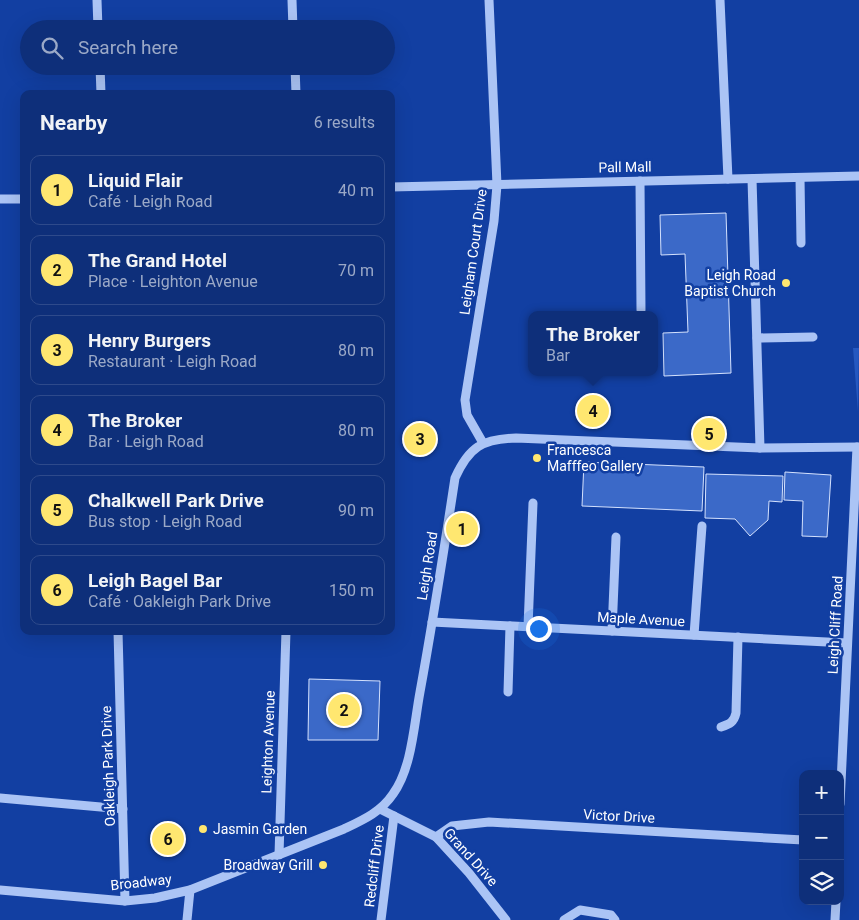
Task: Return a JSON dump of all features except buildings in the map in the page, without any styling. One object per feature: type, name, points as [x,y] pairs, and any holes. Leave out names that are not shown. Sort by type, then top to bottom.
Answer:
[{"type":"street","points":[[97,0],[98,20]]},
{"type":"street","points":[[292,0],[293,20]]},
{"type":"street","name":"Leigham Court Drive","points":[[482,443],[467,415],[465,400],[494,221],[497,184],[489,0]]},
{"type":"street","points":[[720,0],[728,179]]},
{"type":"street","points":[[100,75],[101,90]]},
{"type":"street","points":[[295,75],[296,90]]},
{"type":"street","name":"Pall Mall","points":[[395,187],[859,176]]},
{"type":"street","points":[[800,178],[801,243]]},
{"type":"street","points":[[752,179],[760,448]]},
{"type":"street","points":[[640,181],[641,310]]},
{"type":"street","points":[[0,199],[20,199]]},
{"type":"street","points":[[757,338],[813,337]]},
{"type":"street","points":[[482,443],[497,438],[516,438],[760,448],[858,447]]},
{"type":"street","name":"Leigh Road","points":[[279,855],[344,829],[380,809],[394,794],[406,768],[455,478],[462,462],[482,443]]},
{"type":"street","name":"Leigh Cliff Road","points":[[841,770],[847,643],[857,502],[858,447]]},
{"type":"street","points":[[528,627],[533,503]]},
{"type":"street","points":[[694,635],[702,526]]},
{"type":"street","points":[[612,631],[616,537]]},
{"type":"street","name":"Maple Avenue","points":[[432,622],[847,643]]},
{"type":"street","points":[[508,692],[510,626]]},
{"type":"street","name":"Oakleigh Park Drive","points":[[118,635],[125,901]]},
{"type":"street","name":"Leighton Avenue","points":[[279,855],[286,635]]},
{"type":"street","points":[[721,727],[734,720],[738,637]]},
{"type":"street","points":[[0,798],[123,809]]},
{"type":"street","name":"Grand Drive","points":[[380,809],[436,837],[469,873],[506,920]]},
{"type":"street","name":"Redcliff Drive","points":[[381,920],[394,816]]},
{"type":"street","name":"Victor Drive","points":[[436,837],[452,826],[489,822],[799,840]]},
{"type":"street","name":"Broadway","points":[[0,890],[125,901],[155,898],[190,890],[279,855]]},
{"type":"street","points":[[187,920],[190,890]]},
{"type":"street","points":[[835,920],[836,905]]},
{"type":"street","points":[[564,920],[580,910],[610,915],[615,920]]},
{"type":"shaded area","points":[[853,348],[859,348],[858,412]]},
{"type":"place","name":"Leigh Road Baptist Church","points":[[786,283]]},
{"type":"place","name":"The Broker","points":[[593,411]]},
{"type":"place","name":"Chalkwell Park Drive","points":[[709,434]]},
{"type":"place","name":"Henry Burgers","points":[[420,439]]},
{"type":"place","name":"Francesca Mafffeo Gallery","points":[[537,458]]},
{"type":"place","name":"Liquid Flair","points":[[462,529]]},
{"type":"place","name":"The Grand Hotel","points":[[344,710]]},
{"type":"place","name":"Jasmin Garden","points":[[203,829]]},
{"type":"place","name":"Leigh Bagel Bar","points":[[168,839]]},
{"type":"place","name":"Broadway Grill","points":[[323,865]]}]
